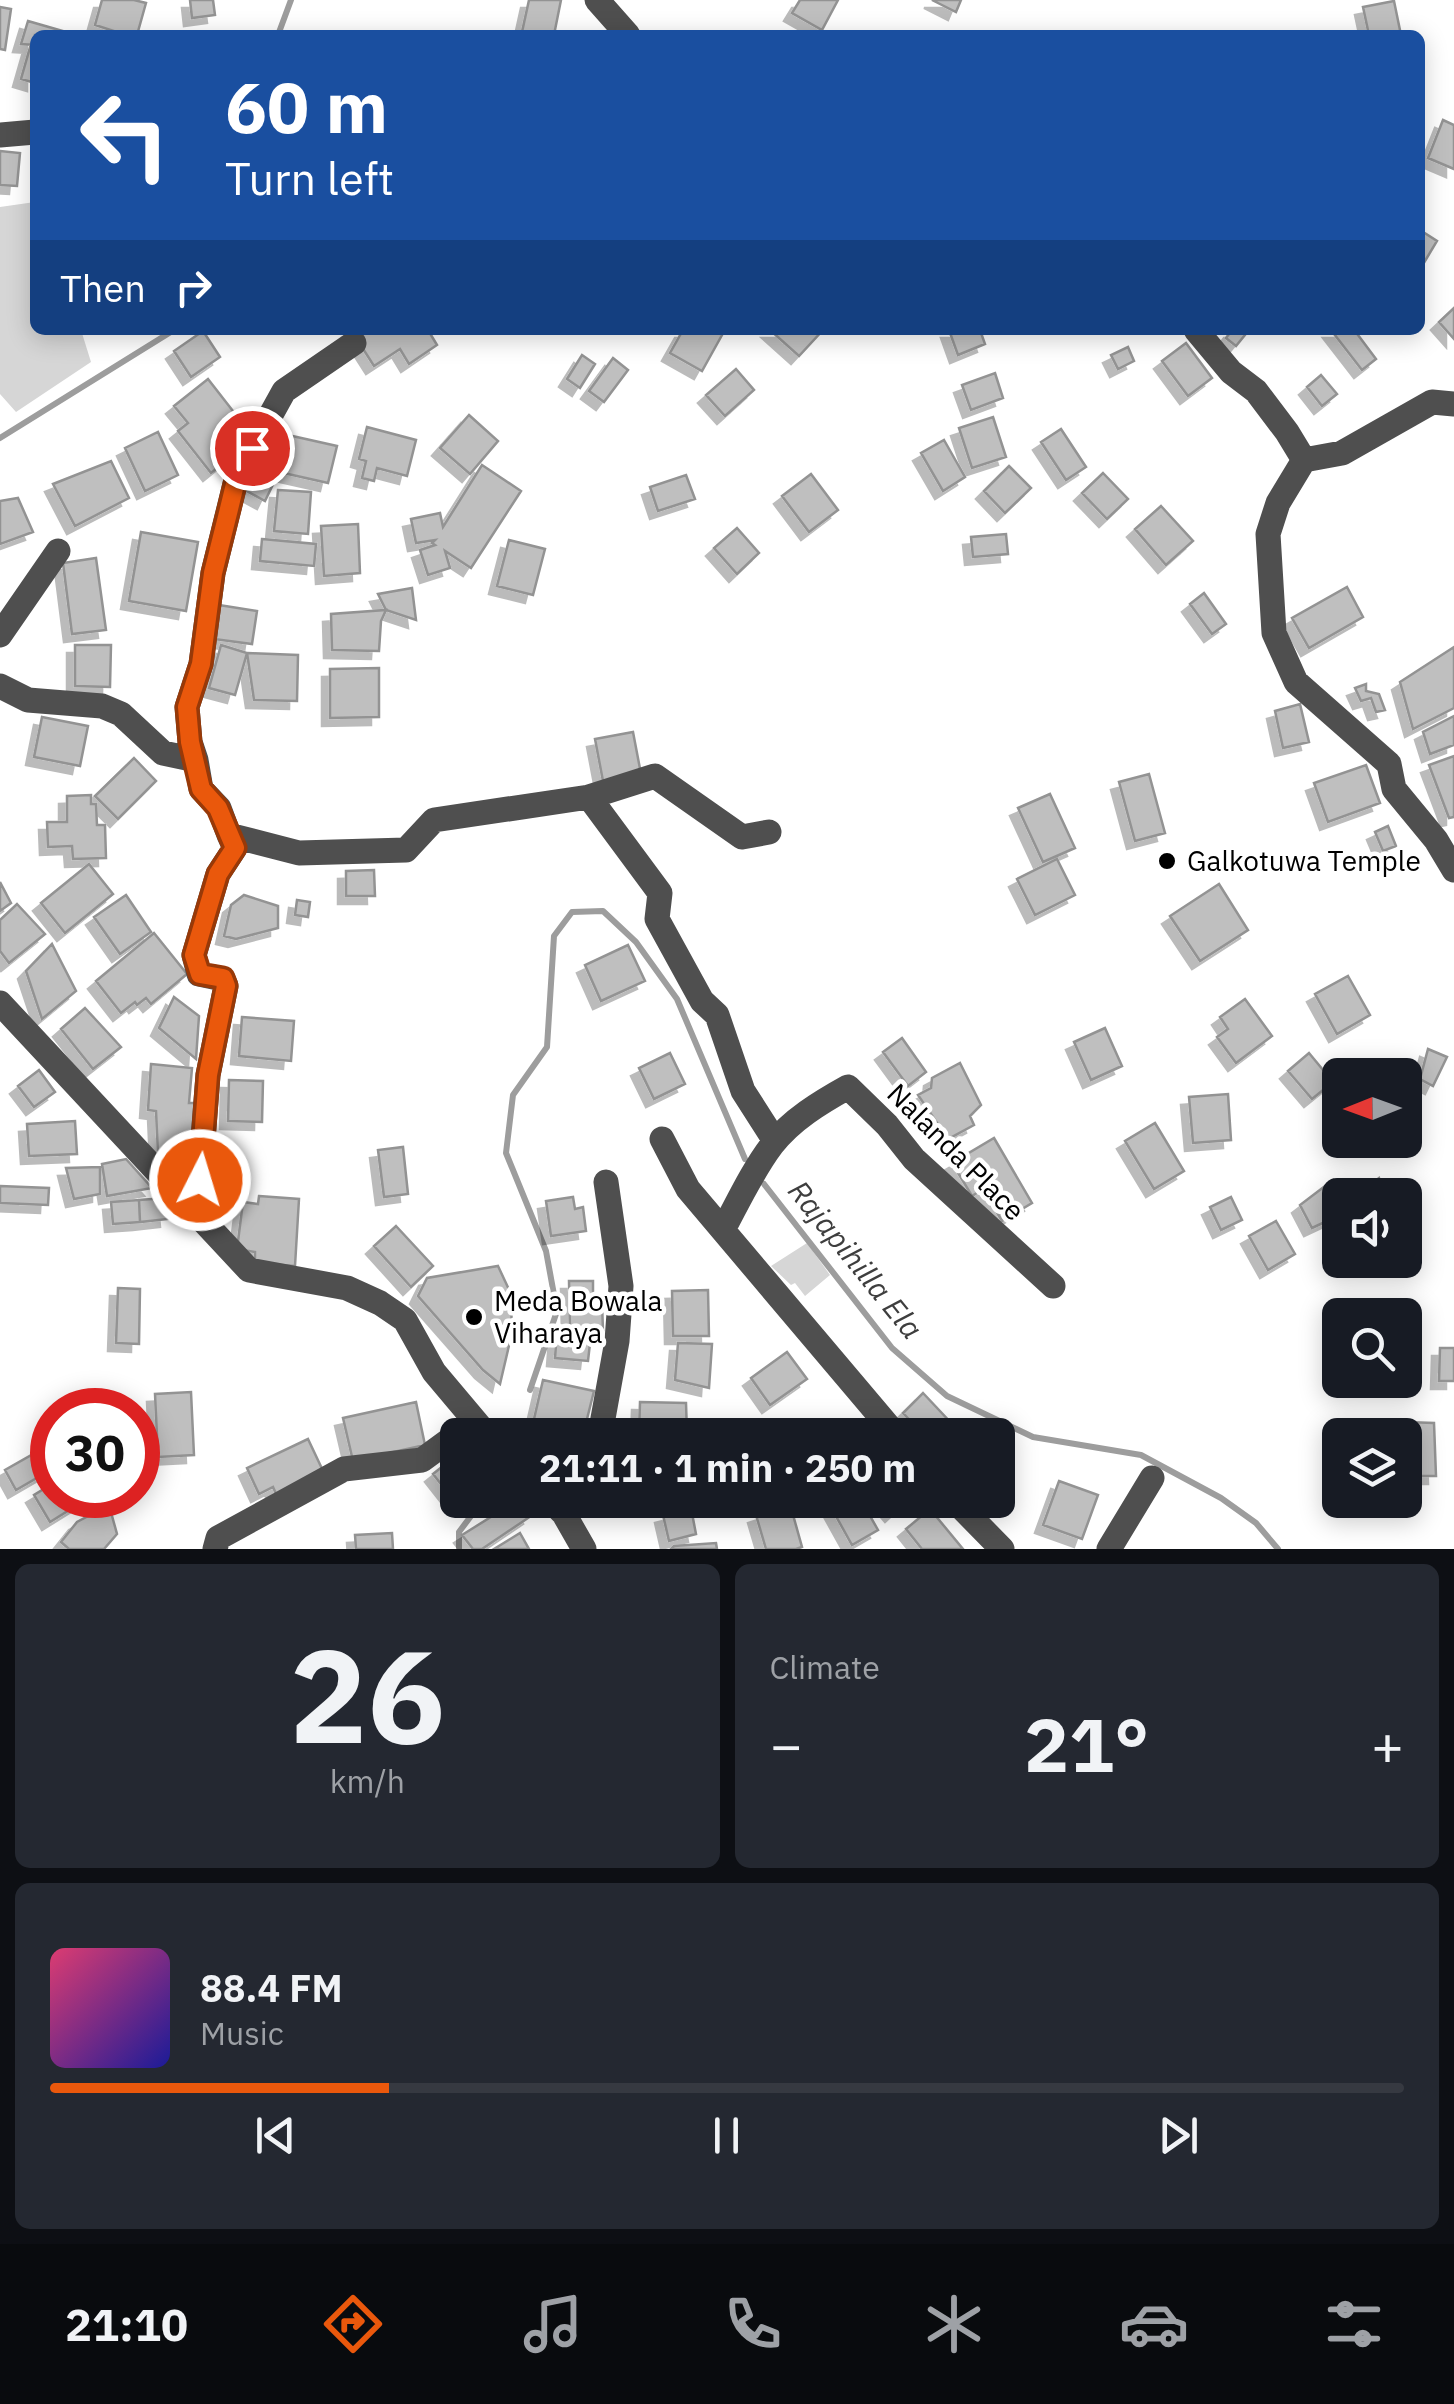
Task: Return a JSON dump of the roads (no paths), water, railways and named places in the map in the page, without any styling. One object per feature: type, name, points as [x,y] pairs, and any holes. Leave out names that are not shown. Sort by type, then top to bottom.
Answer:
[{"type":"street","points":[[597,0],[624,30]]},
{"type":"street","points":[[0,135],[30,132]]},
{"type":"street","points":[[1200,335],[1232,372],[1256,391],[1304,460]]},
{"type":"street","points":[[197,1216],[208,1075],[226,986],[223,978],[200,974],[194,955],[218,874],[235,848],[218,808],[201,789],[187,707],[201,664],[213,573],[237,476],[284,391],[354,343]]},
{"type":"street","points":[[1454,404],[1432,402],[1342,453],[1304,460],[1278,503],[1268,534],[1274,633],[1296,682],[1390,764],[1394,789],[1436,840],[1454,870]]},
{"type":"street","points":[[0,635],[58,551]]},
{"type":"street","points":[[0,686],[28,700],[102,706],[121,714],[163,753],[196,760]]},
{"type":"street","points":[[229,835],[299,853],[406,850],[434,820],[590,796],[655,776],[742,837],[769,832]]},
{"type":"street","points":[[590,796],[660,893],[657,919],[702,1002],[717,1015],[743,1091],[774,1141]]},
{"type":"street","points":[[0,1003],[249,1270],[347,1288],[380,1303],[405,1320],[434,1372],[472,1418]]},
{"type":"street","name":"Nalanda Place","points":[[724,1228],[774,1141],[816,1106],[848,1087],[887,1125],[914,1159],[1053,1286]]},
{"type":"street","points":[[662,1139],[688,1189],[882,1418]]},
{"type":"street","points":[[603,1418],[617,1341],[621,1286],[606,1182]]},
{"type":"street","points":[[216,1549],[218,1538],[344,1470],[422,1460],[440,1451]]},
{"type":"street","points":[[1109,1549],[1152,1478]]},
{"type":"street","points":[[568,1518],[584,1549]]},
{"type":"street","points":[[972,1518],[1002,1549]]},
{"type":"waterway","points":[[280,30],[291,0]]},
{"type":"waterway","points":[[0,438],[166,335]]},
{"type":"waterway","name":"Rajapihilla Ela","points":[[530,1390],[557,1311],[546,1251],[506,1153],[513,1095],[547,1047],[554,936],[572,912],[603,911],[636,942],[677,999],[745,1159]]},
{"type":"waterway","name":"Rajapihilla Ela","points":[[764,1184],[892,1348],[947,1396],[1033,1437],[1141,1455],[1221,1498],[1256,1523],[1278,1549]]},
{"type":"waterway","name":"Rajapihilla Ela","points":[[459,1549],[459,1532],[470,1518]]},
{"type":"place","name":"Galkotuwa Temple","points":[[1167,861]]},
{"type":"place","name":"Meda Bowala Viharaya","points":[[474,1317]]}]
